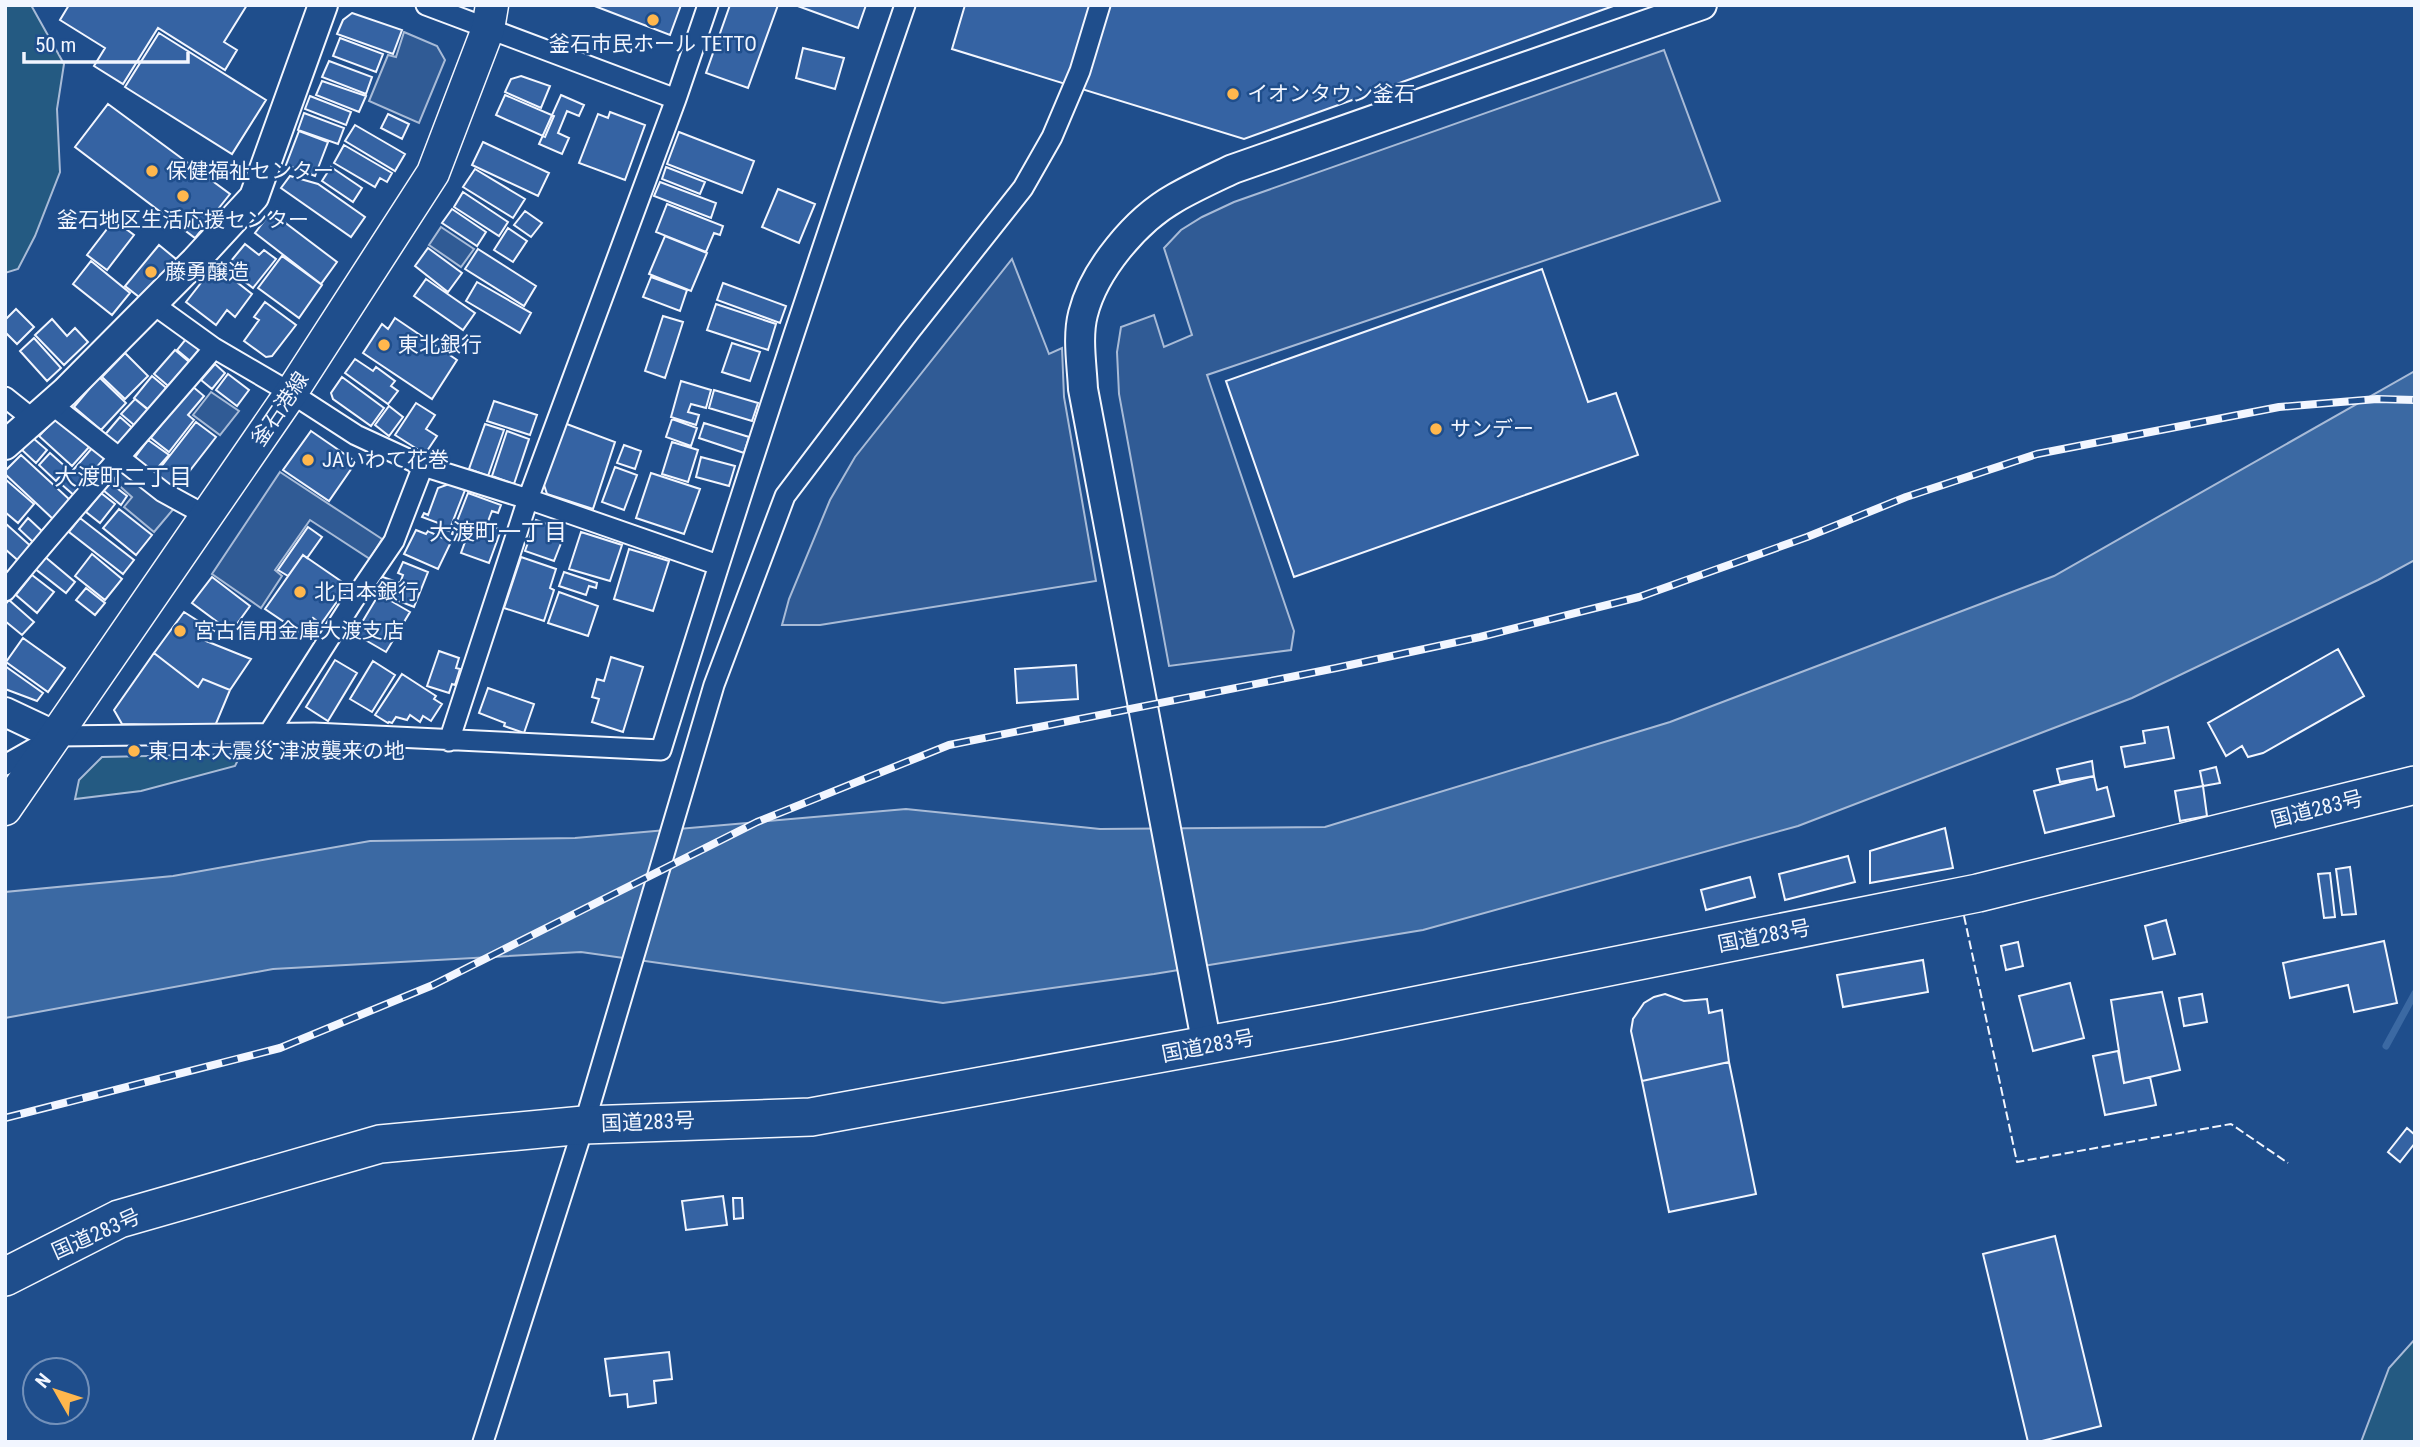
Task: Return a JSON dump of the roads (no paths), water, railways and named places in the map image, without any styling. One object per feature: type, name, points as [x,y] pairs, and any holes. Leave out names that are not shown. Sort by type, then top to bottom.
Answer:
[{"type":"highway","name":"国道283号","points":[[5,1277],[119,1219],[380,1144],[584,1125],[811,1117],[1207,1046],[1978,893],[2415,785]]},
{"type":"main road","name":"釜石港線","points":[[10,788],[55,736],[207,516],[291,393],[433,173],[490,17]]},
{"type":"street","points":[[5,445],[43,412],[153,304],[254,197],[323,5]]},
{"type":"street","points":[[426,5],[490,17],[676,99]]},
{"type":"street","points":[[449,741],[528,499],[676,99],[708,5]]},
{"type":"street","points":[[5,712],[55,736],[314,733],[661,750],[718,565],[905,5]]},
{"type":"street","points":[[483,1442],[584,1125],[714,685],[785,496],[1023,188],[1052,137],[1080,71],[1100,5]]},
{"type":"street","points":[[1207,1046],[1083,389],[1082,315],[1095,284],[1115,251],[1143,222],[1173,199],[1233,169],[1702,5]]},
{"type":"street","points":[[153,304],[214,348],[356,435],[423,466],[528,499],[718,565]]},
{"type":"street","points":[[5,591],[48,537],[119,460],[214,348]]},
{"type":"street","points":[[5,397],[43,412],[119,460],[163,492],[207,516]]},
{"type":"street","points":[[269,733],[394,541],[423,466]]},
{"type":"waterway","points":[[2386,1046],[2415,993]]},
{"type":"railway","points":[[5,1118],[280,1048],[433,985],[757,822],[949,745],[1336,668],[1480,637],[1639,597],[1807,537],[1906,497],[2037,454],[2279,407],[2377,399],[2415,400]]},
{"type":"place","name":"釜石市民ホール TETTO","points":[[653,20]]},
{"type":"place","name":"イオンタウン釜石","points":[[1233,94]]},
{"type":"place","name":"保健福祉センター","points":[[152,171]]},
{"type":"place","name":"釜石地区生活応援センター","points":[[183,196]]},
{"type":"place","name":"藤勇醸造","points":[[151,272]]},
{"type":"place","name":"東北銀行","points":[[384,345]]},
{"type":"place","name":"サンデー","points":[[1436,429]]},
{"type":"place","name":"JAいわて花巻","points":[[308,460]]},
{"type":"place","name":"北日本銀行","points":[[300,592]]},
{"type":"place","name":"宮古信用金庫大渡支店","points":[[180,631]]},
{"type":"place","name":"東日本大震災 津波襲来の地","points":[[134,751]]},
{"type":"district","name":"大渡町二丁目","points":[[123,477]]},
{"type":"district","name":"大渡町一丁目","points":[[498,532]]}]
